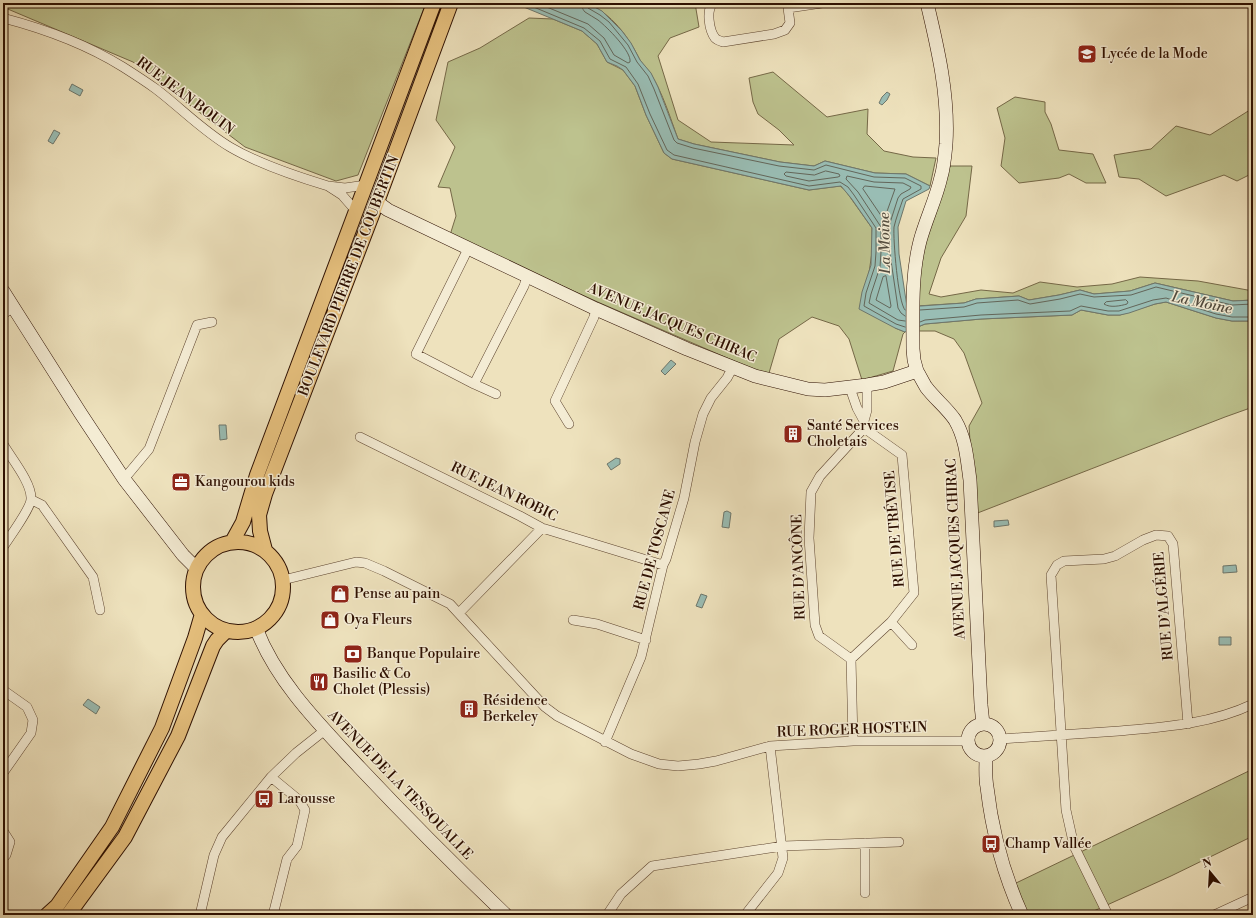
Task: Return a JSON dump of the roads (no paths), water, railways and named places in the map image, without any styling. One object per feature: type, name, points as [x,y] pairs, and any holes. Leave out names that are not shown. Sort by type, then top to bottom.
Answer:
[{"type":"main road","name":"BOULEVARD PIERRE DE COUBERTIN","points":[[232,542],[243,522],[256,475],[434,3]]},
{"type":"main road","name":"BOULEVARD PIERRE DE COUBERTIN","points":[[265,550],[260,531],[259,515],[265,494],[377,202],[450,5]]},
{"type":"main road","points":[[232,542],[255,544],[265,550],[277,563],[283,580],[283,594],[278,608],[269,620],[256,628],[241,632],[226,631],[212,625],[202,614],[196,604],[193,592],[193,580],[196,568],[205,555],[218,546],[232,542]]},
{"type":"main road","points":[[48,915],[57,906],[112,828],[162,728],[195,638],[202,614]]},
{"type":"main road","points":[[68,915],[125,837],[178,736],[213,646],[226,631]]},
{"type":"street","points":[[712,3],[709,13],[712,32],[716,39],[723,42],[774,34],[785,30],[790,24],[788,8],[822,3]]},
{"type":"street","points":[[917,371],[914,360],[913,337],[914,280],[920,241],[941,177],[946,144],[945,92],[927,3]]},
{"type":"street","name":"RUE JEAN BOUIN","points":[[3,18],[36,27],[81,44],[122,67],[156,89],[200,126],[230,147],[261,162],[328,186],[345,188],[366,185]]},
{"type":"street","name":"RUE JEAN BOUIN","points":[[328,186],[342,195],[356,211]]},
{"type":"street","name":"AVENUE JACQUES CHIRAC","points":[[377,202],[388,210],[526,277],[687,350],[755,376],[808,389],[825,390],[867,385],[917,371],[927,388],[943,404],[955,420],[962,433],[966,446],[970,480],[983,724]]},
{"type":"street","points":[[468,249],[416,354],[496,394]]},
{"type":"street","points":[[474,384],[524,286],[526,277]]},
{"type":"street","points":[[3,291],[8,311],[124,479],[183,555],[196,568]]},
{"type":"street","points":[[569,424],[555,401],[594,317],[596,309]]},
{"type":"street","points":[[124,479],[149,449],[197,325],[212,322]]},
{"type":"street","name":"RUE DE TOSCANE","points":[[605,742],[641,657],[663,565],[684,498],[695,442],[703,414],[711,398],[733,367]]},
{"type":"street","points":[[864,424],[867,410],[867,385]]},
{"type":"street","name":"RUE DE TRÉVISE","points":[[850,388],[864,424],[902,455],[914,593],[891,622],[851,659]]},
{"type":"street","name":"RUE D’ANCÔNE","points":[[851,659],[819,636],[815,625],[809,538],[811,492],[820,476],[864,424]]},
{"type":"street","name":"RUE JEAN ROBIC","points":[[360,437],[542,528],[663,565]]},
{"type":"street","points":[[3,444],[28,485],[32,500],[3,547]]},
{"type":"street","points":[[32,500],[42,505],[93,577],[100,610]]},
{"type":"street","points":[[459,613],[542,528]]},
{"type":"street","name":"RUE D’ALGÉRIE","points":[[1061,734],[1051,575],[1057,565],[1064,561],[1104,559],[1115,556],[1143,540],[1156,535],[1168,536],[1173,544],[1188,724]]},
{"type":"street","name":"RUE ROGER HOSTEIN","points":[[283,580],[356,562],[364,563],[450,604],[545,707],[557,716],[605,742],[631,754],[659,764],[678,766],[699,764],[716,761],[770,746],[853,741],[968,741]]},
{"type":"street","points":[[573,620],[597,624],[646,640]]},
{"type":"street","points":[[891,622],[912,645]]},
{"type":"street","name":"AVENUE DE LA TESSOUALLE","points":[[256,628],[274,668],[298,699],[414,826],[506,915]]},
{"type":"street","points":[[851,659],[853,741]]},
{"type":"street","points":[[3,690],[27,707],[33,720],[31,733],[3,774]]},
{"type":"street","points":[[1001,739],[1188,724],[1218,717],[1253,704]]},
{"type":"street","points":[[983,724],[993,726],[997,730],[1001,739],[995,753],[986,756],[980,756],[972,751],[968,741],[970,731],[978,725],[983,724]]},
{"type":"street","points":[[200,915],[214,855],[222,837],[271,777],[296,753],[326,730]]},
{"type":"street","points":[[1061,734],[1066,810],[1069,828],[1074,846],[1108,915]]},
{"type":"street","points":[[745,915],[778,873],[783,858],[783,846],[770,746]]},
{"type":"street","points":[[986,756],[986,787],[995,834],[1005,870],[1022,915]]},
{"type":"street","points":[[271,777],[299,800],[305,810],[297,846],[287,859],[273,915]]},
{"type":"street","points":[[3,831],[10,842],[3,858]]},
{"type":"street","points":[[608,915],[621,894],[652,866],[783,846],[899,842]]},
{"type":"street","points":[[865,843],[865,893]]},
{"type":"street","points":[[1214,915],[1253,897]]},
{"type":"water","name":"La Moine","points":[[514,3],[587,3],[602,11],[622,31],[631,43],[640,60],[651,73],[678,139],[694,144],[780,162],[814,166],[825,161],[875,173],[906,174],[930,186],[929,189],[906,201],[898,227],[899,254],[907,307],[964,303],[976,299],[1019,296],[1029,300],[1080,290],[1094,294],[1130,291],[1155,283],[1233,301],[1253,300],[1253,321],[1232,321],[1216,318],[1166,302],[1120,315],[1108,315],[1081,310],[1072,315],[981,319],[925,324],[905,332],[895,328],[859,309],[862,292],[871,265],[872,228],[841,186],[809,190],[672,159],[664,153],[646,115],[635,86],[623,70],[607,62],[597,44],[582,31]]},
{"type":"water","points":[[72,84],[83,90],[80,96],[69,90]]},
{"type":"water","points":[[887,92],[890,94],[882,105],[879,103]]},
{"type":"water","points":[[54,130],[60,133],[53,144],[48,141]]},
{"type":"water","points":[[671,360],[676,364],[665,375],[661,371]]},
{"type":"water","points":[[219,425],[226,425],[227,439],[220,440]]},
{"type":"water","points":[[616,458],[620,459],[620,464],[611,470],[607,464]]},
{"type":"water","points":[[727,511],[731,513],[729,528],[722,527],[724,512]]},
{"type":"water","points":[[1008,520],[1009,525],[994,527],[994,521]]},
{"type":"water","points":[[1236,565],[1237,572],[1223,573],[1223,566]]},
{"type":"water","points":[[701,594],[707,596],[702,608],[696,606]]},
{"type":"water","points":[[1219,637],[1231,637],[1231,645],[1219,645]]},
{"type":"water","points":[[88,699],[100,707],[96,714],[83,705]]},
{"type":"place","name":"Lycée de la Mode","points":[[1087,54]]},
{"type":"place","name":"Santé Services Choletais","points":[[793,434]]},
{"type":"place","name":"Kangourou kids","points":[[181,482]]},
{"type":"place","name":"Pense au pain","points":[[340,594]]},
{"type":"place","name":"Oya Fleurs","points":[[330,620]]},
{"type":"place","name":"Banque Populaire","points":[[353,654]]},
{"type":"place","name":"Basilic & Co Cholet (Plessis)","points":[[319,682]]},
{"type":"place","name":"Résidence Berkeley","points":[[469,709]]},
{"type":"place","name":"Larousse","points":[[264,799]]},
{"type":"place","name":"Champ Vallée","points":[[991,844]]}]
